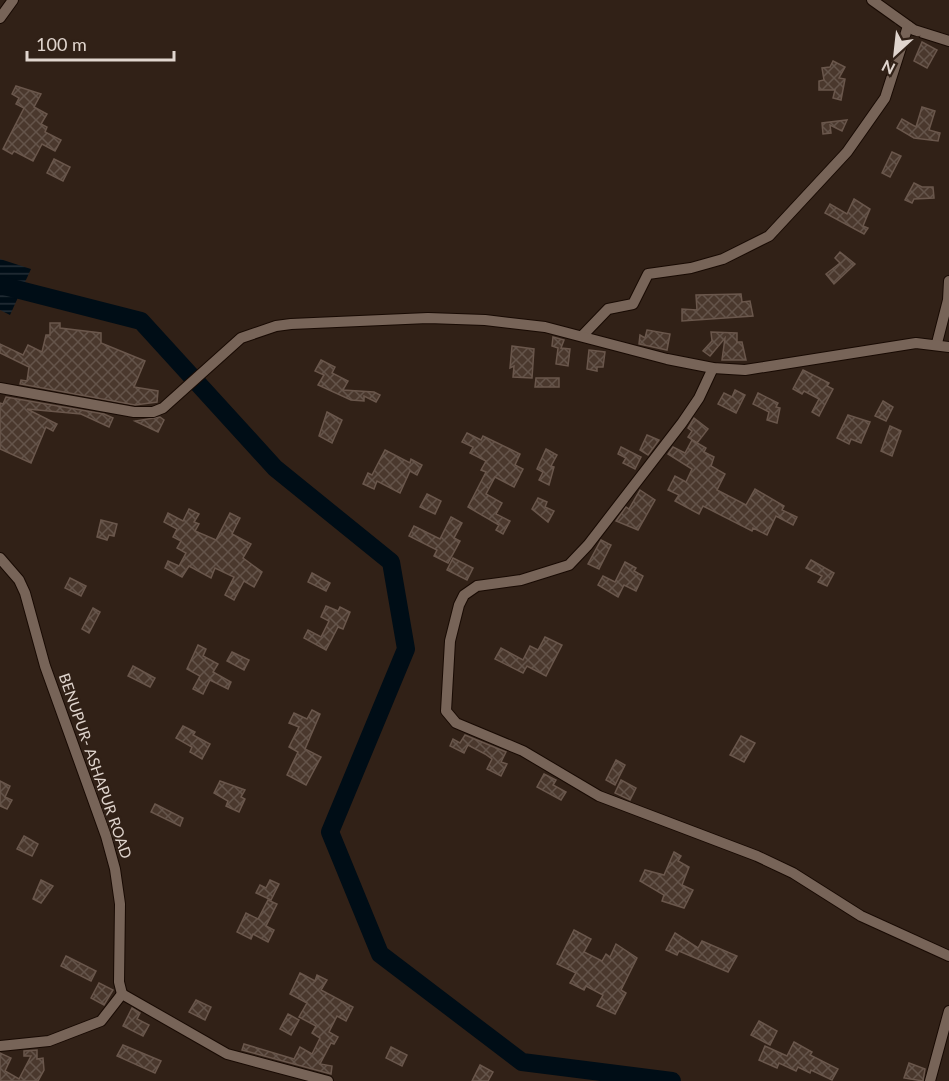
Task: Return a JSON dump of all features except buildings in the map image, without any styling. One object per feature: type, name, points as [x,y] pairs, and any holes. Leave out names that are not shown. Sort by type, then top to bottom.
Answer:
[{"type":"street","points":[[0,18],[13,0]]},
{"type":"street","points":[[872,0],[908,26],[949,41]]},
{"type":"street","points":[[583,335],[608,309],[633,304],[648,274],[691,268],[723,259],[769,236],[847,152],[885,98],[908,26]]},
{"type":"street","points":[[937,344],[948,300],[949,280]]},
{"type":"street","points":[[0,388],[134,412],[153,412],[163,408],[241,338],[276,326],[291,324],[428,318],[526,324],[583,335],[668,359],[713,368],[745,370],[768,368],[833,354],[916,343],[949,346]]},
{"type":"street","points":[[713,368],[699,398],[682,423],[588,545],[569,566],[521,580],[477,586],[464,596],[459,606],[450,641],[446,711],[456,723],[523,752],[599,796],[757,856],[793,873],[861,916],[949,956]]},
{"type":"street","name":"BENUPUR- ASHAPUR ROAD","points":[[0,558],[20,580],[25,593],[58,707],[106,836],[115,869],[120,904],[119,982],[122,994]]},
{"type":"street","points":[[0,1046],[49,1041],[101,1021],[122,994],[227,1054],[328,1081]]},
{"type":"street","points":[[930,1081],[949,1011]]},
{"type":"shaded area","points":[[0,259],[31,269],[10,315],[0,310]]},
{"type":"waterway","points":[[0,285],[141,321],[275,468],[391,562],[406,649],[330,832],[380,954],[522,1062],[672,1081]]}]
